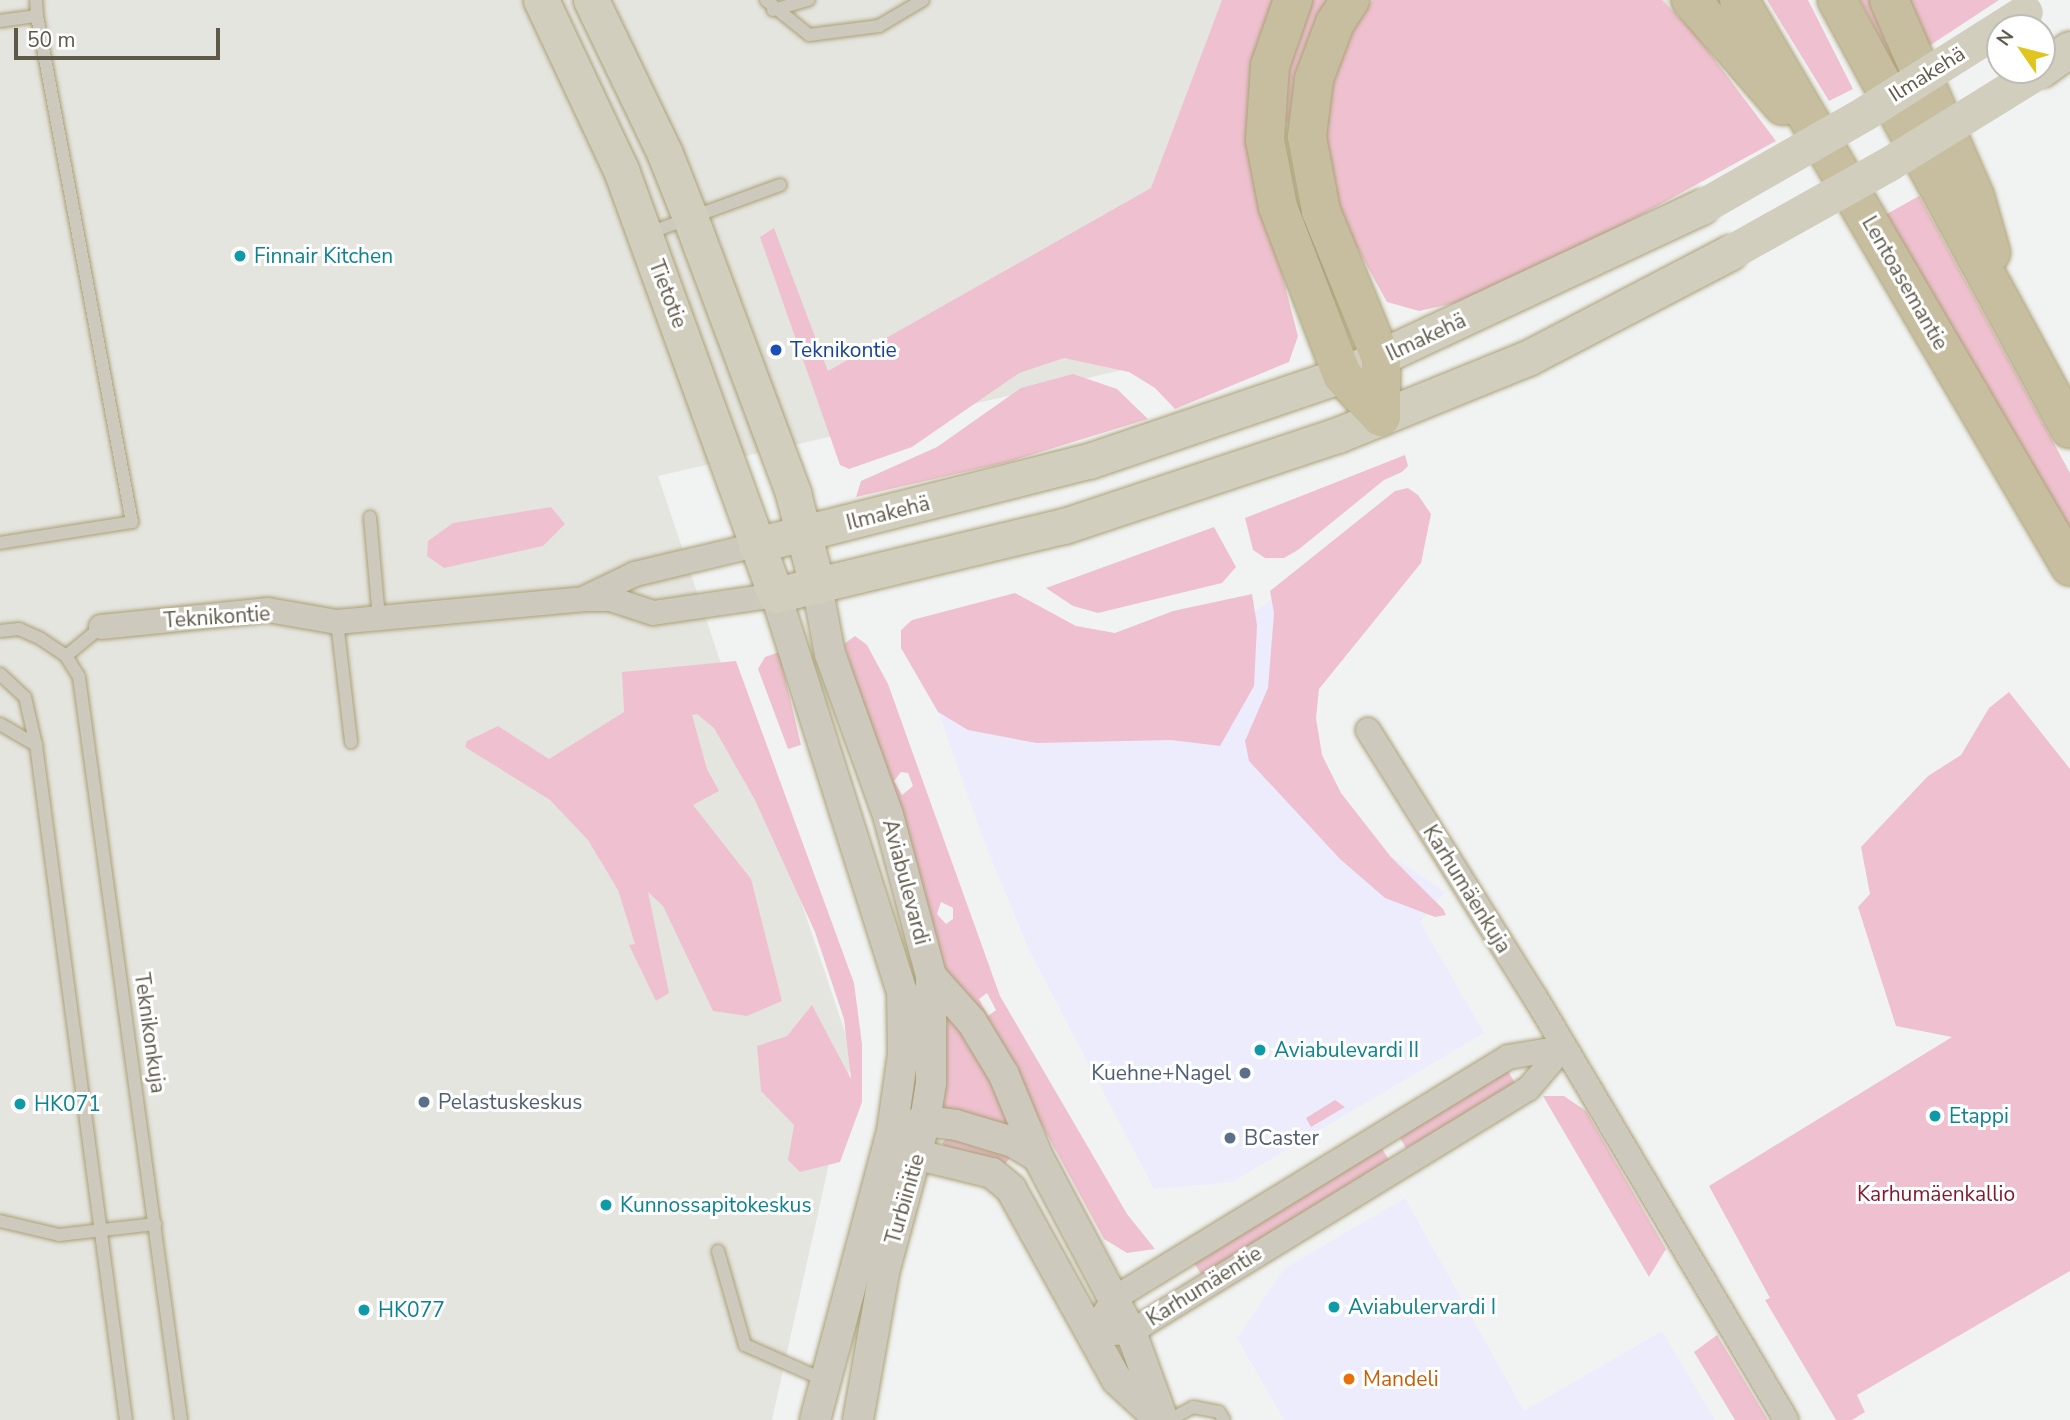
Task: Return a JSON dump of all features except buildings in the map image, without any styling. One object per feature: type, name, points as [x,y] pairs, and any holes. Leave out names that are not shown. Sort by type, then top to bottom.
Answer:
[{"type":"highway","points":[[1293,0],[1270,66],[1265,140],[1278,207],[1342,375],[1381,418]]},
{"type":"highway","points":[[1350,0],[1335,23],[1314,79],[1307,137],[1321,211],[1381,358],[1381,418]]},
{"type":"highway","points":[[1691,0],[1764,89],[1823,143]]},
{"type":"highway","name":"Lentoasemantie","points":[[1740,0],[2070,566]]},
{"type":"highway","points":[[1837,0],[2070,429]]},
{"type":"highway","points":[[1889,0],[1975,197],[2012,326]]},
{"type":"main road","name":"Tietotie","points":[[541,0],[621,170],[776,595]]},
{"type":"main road","points":[[591,0],[665,154],[690,217],[793,493],[817,586]]},
{"type":"main road","name":"Ilmakehä","points":[[756,545],[1089,461],[1342,375],[1701,207],[1864,113],[2033,6]]},
{"type":"main road","points":[[776,595],[1064,526],[1381,418],[1528,358],[1729,253],[1890,163],[2016,84]]},
{"type":"street","name":"Teknikontie","points":[[583,599],[635,574],[756,545]]},
{"type":"street","name":"Aviabulevardi","points":[[817,586],[828,644],[888,815],[931,976],[971,1022],[1004,1076],[1038,1157],[1115,1298],[1162,1420]]},
{"type":"street","name":"Teknikontie","points":[[101,628],[268,610],[337,622],[583,599],[611,599],[653,613],[776,595]]},
{"type":"street","name":"Aviabulevardi","points":[[776,595],[902,992],[903,1054],[892,1131],[918,1155],[992,1173],[1011,1189],[1117,1380],[1162,1420]]},
{"type":"street","name":"Karhumäenkuja","points":[[1368,730],[1563,1048]]},
{"type":"street","name":"Turbiinitie","points":[[858,1420],[884,1272],[918,1155],[925,1121],[931,1083],[931,976]]},
{"type":"street","points":[[1563,1048],[1786,1420]]},
{"type":"street","name":"Karhumäentie","points":[[1091,1333],[1115,1298],[1507,1057],[1563,1048]]},
{"type":"street","name":"Karhumäentie","points":[[1091,1333],[1130,1332],[1528,1089],[1563,1048]]},
{"type":"street","points":[[892,1131],[925,1121],[1013,1142],[1038,1157]]},
{"type":"street","name":"Turbiinitie","points":[[815,1420],[892,1131]]},
{"type":"lane","points":[[0,544],[132,523],[36,0]]},
{"type":"lane","points":[[769,5],[809,0]]},
{"type":"lane","points":[[769,5],[809,35],[838,34],[879,26],[923,0]]},
{"type":"lane","points":[[0,21],[37,16]]},
{"type":"lane","points":[[646,234],[780,185]]},
{"type":"lane","points":[[370,517],[379,618]]},
{"type":"lane","points":[[337,622],[351,742]]},
{"type":"lane","points":[[0,631],[19,629],[66,656],[101,628]]},
{"type":"lane","name":"Teknikonkuja","points":[[66,656],[79,677],[89,722],[181,1420]]},
{"type":"lane","points":[[0,674],[25,697],[36,745],[125,1420]]},
{"type":"lane","points":[[0,724],[36,745]]},
{"type":"lane","points":[[0,1221],[59,1235],[155,1224]]},
{"type":"lane","points":[[718,1251],[745,1345],[824,1380]]},
{"type":"lane","points":[[1169,1420],[1193,1407],[1219,1412],[1224,1420]]},
{"type":"shaded area","points":[[0,0],[1695,0],[1197,353],[658,476],[853,1056],[772,1420],[0,1420]]},
{"type":"shaded area","points":[[1404,498],[1297,713],[1360,835],[1445,892],[1420,922],[1484,1033],[1232,1182],[1154,1189],[1030,952],[982,836],[921,662],[1244,620]]},
{"type":"shaded area","points":[[1405,1198],[1524,1411],[1662,1331],[1715,1420],[1284,1420],[1237,1338],[1285,1268]]},
{"type":"green space","points":[[1222,0],[1275,0],[1249,86],[1248,146],[1298,336],[1289,362],[1175,409],[1155,388],[1129,372],[1064,358],[1019,373],[912,447],[849,469],[840,465],[760,237],[774,228],[828,371],[1151,188]]},
{"type":"green space","points":[[1312,0],[1330,0],[1296,123],[1284,122],[1283,78]]},
{"type":"green space","points":[[1373,0],[1662,0],[1694,32],[1776,141],[1628,222],[1464,301],[1419,311],[1387,302],[1340,217],[1321,140],[1330,72],[1359,14]]},
{"type":"green space","points":[[1767,0],[1808,0],[1853,89],[1829,101]]},
{"type":"green space","points":[[1860,0],[1877,0],[1901,61],[1894,66]]},
{"type":"green space","points":[[1907,0],[1999,0],[1926,48]]},
{"type":"green space","points":[[1919,196],[2070,473],[2070,530],[1885,215]]},
{"type":"green space","points":[[1073,374],[1117,389],[1148,419],[1008,462],[856,497],[861,481],[937,447],[1021,388]]},
{"type":"green space","points":[[1405,455],[1408,466],[1402,472],[1384,480],[1298,550],[1284,558],[1265,558],[1253,550],[1245,518]]},
{"type":"green space","points":[[1408,488],[1418,495],[1431,514],[1421,563],[1319,689],[1316,718],[1322,755],[1341,793],[1391,857],[1443,909],[1446,915],[1435,917],[1385,898],[1340,859],[1249,761],[1245,741],[1268,688],[1274,613],[1270,591],[1395,491]]},
{"type":"green space","points":[[551,507],[565,524],[543,546],[444,568],[427,556],[428,541],[453,523]]},
{"type":"green space","points":[[1214,527],[1236,567],[1222,583],[1098,613],[1073,606],[1046,588]]},
{"type":"green space","points":[[1015,593],[1076,626],[1115,633],[1173,611],[1252,594],[1257,625],[1254,686],[1220,746],[1171,740],[1036,743],[968,730],[938,712],[901,648],[901,630],[912,620]]},
{"type":"green space","points":[[855,636],[867,645],[888,684],[1000,996],[1127,1214],[1155,1249],[1127,1253],[1104,1239],[1000,1048],[945,972],[844,644]],"holes":[[[901,772],[908,773],[913,786],[902,795],[894,781]],[[941,902],[953,908],[953,919],[946,924],[937,914]],[[987,993],[996,1010],[988,1016],[979,999]]]},
{"type":"green space","points":[[779,652],[801,745],[788,749],[758,669],[765,657]]},
{"type":"green space","points":[[736,661],[854,983],[862,1044],[862,1102],[840,1162],[800,1172],[788,1160],[794,1125],[761,1091],[757,1046],[787,1036],[812,1005],[851,1079],[844,1019],[815,932],[755,800],[714,728],[697,714],[692,715],[707,769],[719,791],[693,805],[751,879],[782,1001],[747,1016],[713,1011],[663,906],[648,892],[669,993],[656,1001],[629,945],[635,944],[618,890],[588,840],[550,800],[465,747],[467,741],[498,726],[549,759],[624,712],[622,672]]},
{"type":"green space","name":"Karhumäenkallio","points":[[2009,692],[2070,769],[2070,1271],[1857,1395],[1865,1412],[1852,1420],[1836,1420],[1765,1300],[1770,1298],[1709,1186],[1952,1037],[1896,1026],[1858,907],[1870,894],[1861,847],[1928,776],[1961,755],[1989,708]]},
{"type":"green space","points":[[947,1016],[967,1036],[1013,1122],[1007,1127],[941,1110]]},
{"type":"green space","points":[[1508,1071],[1516,1085],[1406,1148],[1398,1134]]},
{"type":"green space","points":[[1543,1096],[1564,1096],[1586,1111],[1666,1249],[1649,1277]]},
{"type":"green space","points":[[1335,1100],[1345,1107],[1311,1127],[1306,1118]]},
{"type":"green space","points":[[947,1138],[1007,1154],[1010,1158],[1005,1164],[945,1147],[942,1143]]},
{"type":"green space","points":[[1381,1147],[1389,1160],[1202,1276],[1194,1264]]},
{"type":"green space","points":[[1717,1335],[1768,1420],[1735,1420],[1694,1352]]},
{"type":"place","name":"Finnair Kitchen","points":[[240,256]]},
{"type":"place","name":"Teknikontie","points":[[776,350]]},
{"type":"place","name":"Aviabulevardi II","points":[[1260,1050]]},
{"type":"place","name":"Kuehne+Nagel","points":[[1245,1073]]},
{"type":"place","name":"Pelastuskeskus","points":[[424,1102]]},
{"type":"place","name":"HK071","points":[[20,1104]]},
{"type":"place","name":"Etappi","points":[[1935,1116]]},
{"type":"place","name":"BCaster","points":[[1230,1138]]},
{"type":"place","name":"Kunnossapitokeskus","points":[[606,1205]]},
{"type":"place","name":"Aviabulervardi I","points":[[1334,1307]]},
{"type":"place","name":"HK077","points":[[364,1310]]},
{"type":"place","name":"Mandeli","points":[[1349,1379]]}]
